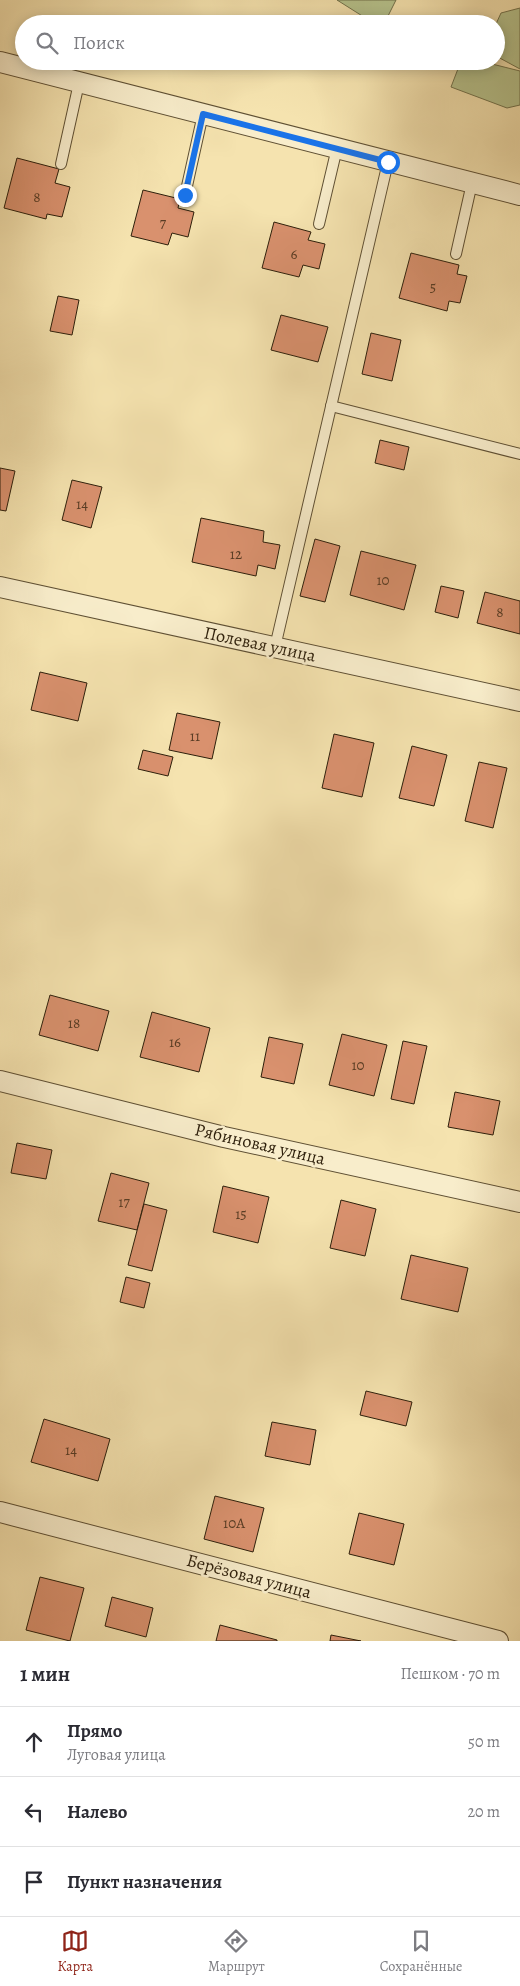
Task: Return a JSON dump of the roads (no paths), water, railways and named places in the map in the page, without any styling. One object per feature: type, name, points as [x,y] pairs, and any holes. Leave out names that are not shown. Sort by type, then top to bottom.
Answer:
[{"type":"street","points":[[0,62],[15,66]]},
{"type":"street","points":[[30,70],[520,195]]},
{"type":"street","name":"Полевая улица","points":[[0,587],[520,701]]},
{"type":"street","name":"Рябиновая улица","points":[[0,1081],[224,1137],[520,1202]]},
{"type":"street","name":"Берёзовая улица","points":[[0,1512],[498,1641]]},
{"type":"lane","points":[[60,164],[79,83]]},
{"type":"lane","points":[[185,195],[203,114]]},
{"type":"lane","points":[[319,224],[337,148]]},
{"type":"lane","points":[[275,647],[388,162]]},
{"type":"lane","points":[[456,254],[472,183]]},
{"type":"lane","points":[[331,406],[520,454]]}]
